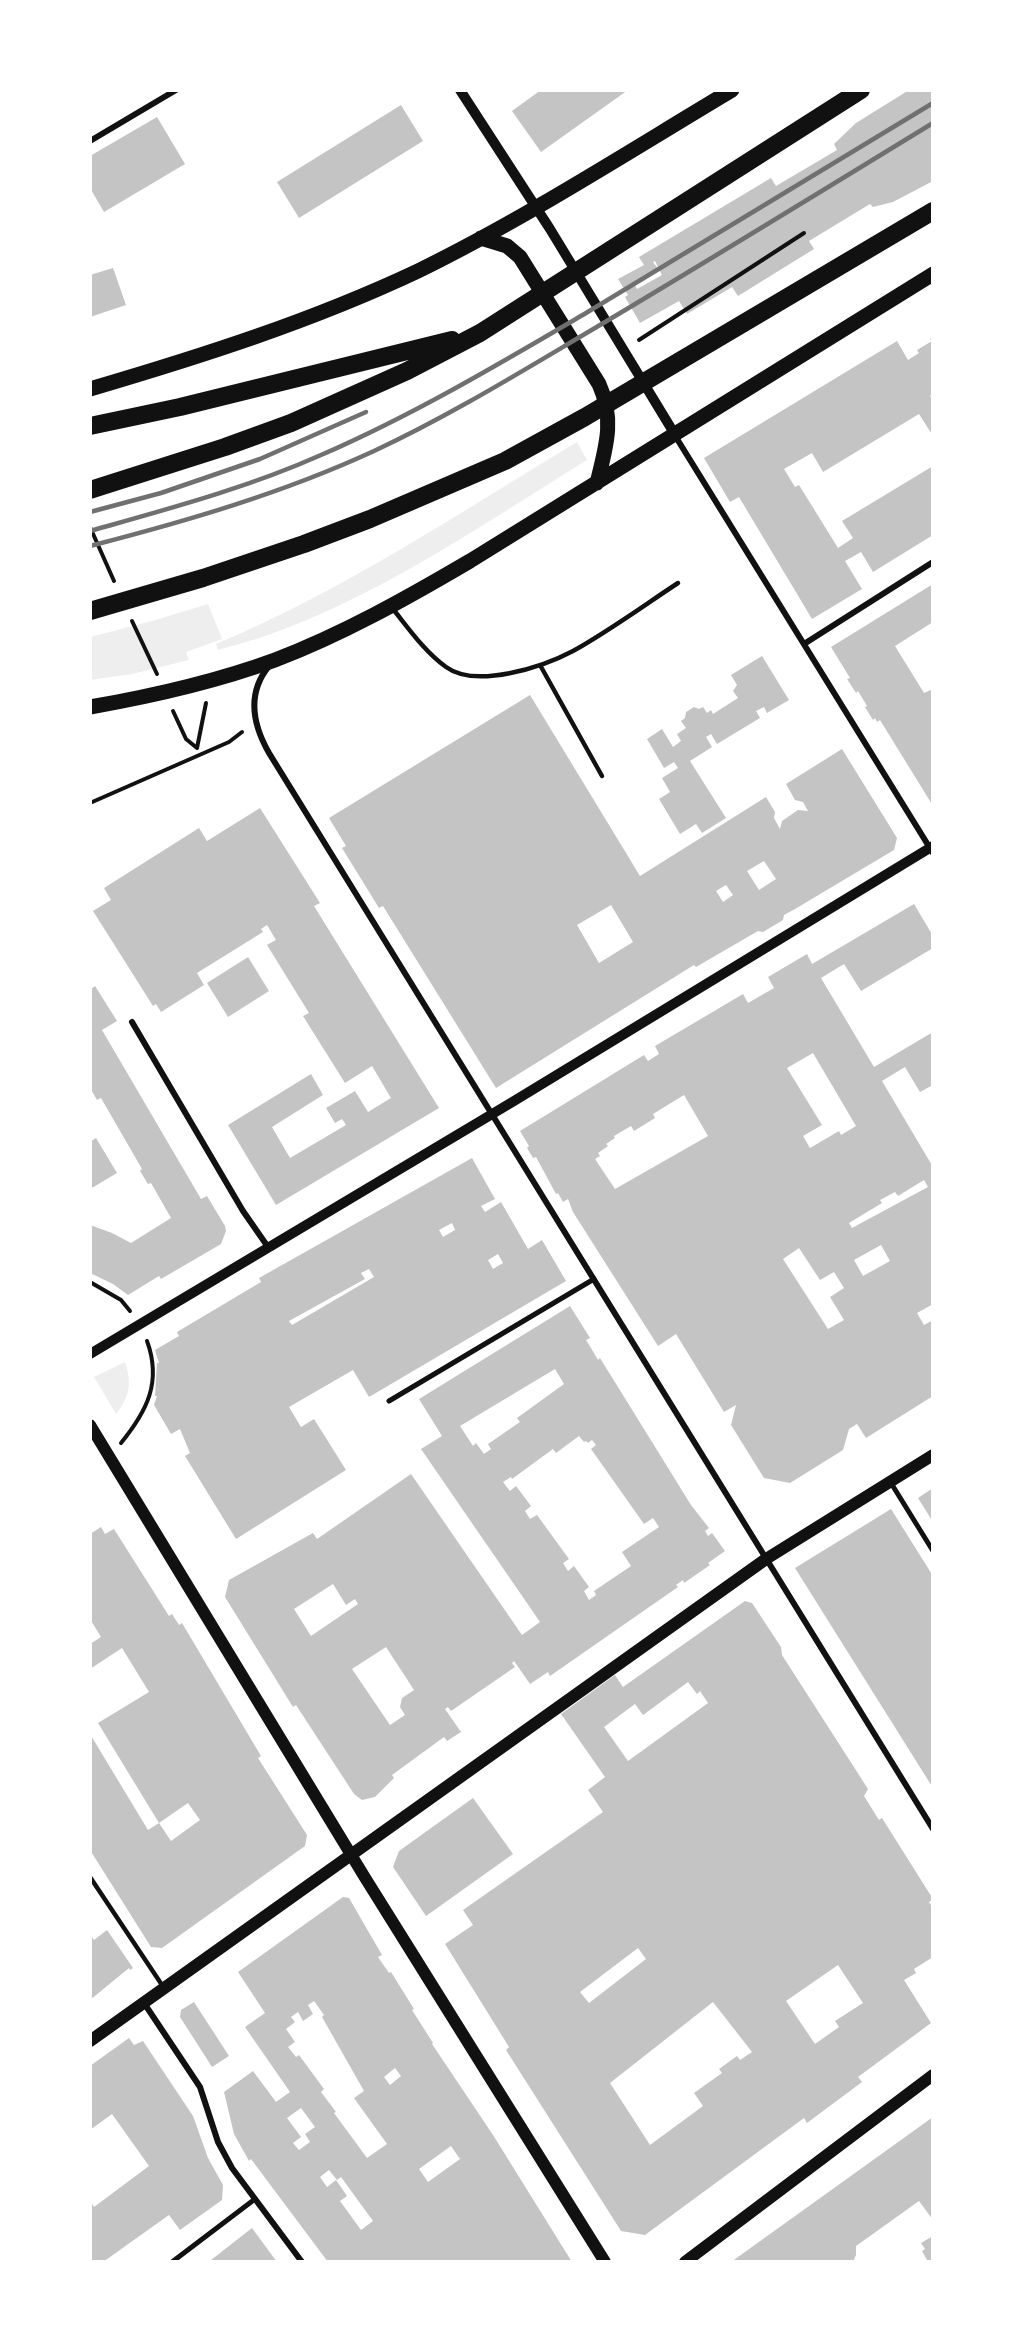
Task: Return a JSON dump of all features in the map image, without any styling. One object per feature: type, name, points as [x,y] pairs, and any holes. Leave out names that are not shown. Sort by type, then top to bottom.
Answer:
[{"type":"highway","points":[[90,490],[225,447],[291,423],[406,371],[480,333],[861,90]]},
{"type":"highway","points":[[90,611],[203,578],[304,544],[370,519],[505,461],[585,417],[933,211]]},
{"type":"highway","points":[[90,426],[180,407],[480,333]]},
{"type":"main road","points":[[90,388],[216,351],[290,325],[374,291],[481,238],[732,90]]},
{"type":"main road","points":[[481,238],[502,243],[516,253],[599,384],[606,399],[609,419],[597,483]]},
{"type":"main road","points":[[90,707],[200,684],[274,660],[391,607],[597,483],[933,274]]},
{"type":"main road","points":[[90,1425],[351,1856],[605,2262]]},
{"type":"main road","points":[[90,2040],[766,1559],[933,1455]]},
{"type":"main road","points":[[685,2262],[933,2075]]},
{"type":"street","points":[[90,141],[176,90]]},
{"type":"street","points":[[90,1354],[932,849],[550,229],[460,90]]},
{"type":"street","points":[[804,644],[933,562]]},
{"type":"street","points":[[274,660],[258,684],[254,698],[255,722],[269,753],[933,1829]]},
{"type":"street","points":[[132,1022],[243,1210],[268,1247]]},
{"type":"street","points":[[389,1401],[594,1279]]},
{"type":"street","points":[[890,1481],[933,1551]]},
{"type":"street","points":[[143,2002],[200,2086],[224,2155],[302,2262]]},
{"type":"street","points":[[172,2262],[255,2199]]},
{"type":"lane","points":[[391,607],[422,644],[447,668],[469,677],[502,675],[540,665],[573,651],[678,583]]},
{"type":"lane","points":[[540,665],[602,776]]},
{"type":"lane","points":[[90,1876],[164,1988]]},
{"type":"path","points":[[632,345],[804,233]]},
{"type":"path","points":[[90,527],[119,591]]},
{"type":"path","points":[[128,612],[157,675]]},
{"type":"path","points":[[172,707],[186,739],[197,748],[208,688],[200,684]]},
{"type":"path","points":[[90,803],[229,742],[255,722]]},
{"type":"path","points":[[90,1282],[121,1300],[140,1324],[152,1354],[152,1387],[142,1418],[121,1443],[106,1452]]},
{"type":"shaded area","points":[[577,442],[587,460],[437,553],[360,596],[320,614],[271,634],[218,650],[216,644],[355,576]]},
{"type":"shaded area","points":[[208,604],[222,639],[186,652],[189,660],[132,674],[90,680],[90,637]]},
{"type":"shaded area","points":[[125,1362],[129,1376],[127,1395],[116,1414],[94,1377]]},
{"type":"building","points":[[541,90],[628,90],[541,152],[512,111]]},
{"type":"building","points":[[909,90],[933,90],[933,181],[893,202],[873,207],[870,204],[809,241],[814,249],[738,296],[732,287],[687,314],[679,301],[640,323],[618,279],[644,265],[639,257],[771,178],[776,186],[837,150],[834,144],[856,123]],"holes":[[[655,261],[662,275],[637,289],[634,283],[658,269],[653,262]]]},
{"type":"building","points":[[401,105],[423,141],[299,218],[277,182]]},
{"type":"building","points":[[157,117],[185,164],[104,212],[90,188],[90,156]]},
{"type":"building","points":[[113,268],[126,305],[90,317],[90,275]]},
{"type":"building","points":[[933,337],[933,394],[930,396],[933,401],[933,436],[919,414],[823,472],[812,453],[784,469],[795,487],[799,485],[838,548],[853,538],[842,521],[933,466],[933,535],[873,572],[861,552],[845,561],[862,589],[812,619],[739,497],[730,502],[704,458],[897,341],[908,360],[919,353],[917,350],[932,341],[930,339]]},
{"type":"building","points":[[933,584],[933,622],[895,646],[924,693],[933,689],[933,806],[880,720],[877,722],[875,718],[873,720],[858,691],[856,693],[847,679],[850,678],[831,647]]},
{"type":"building","points":[[762,656],[789,700],[767,713],[764,707],[756,711],[760,718],[717,744],[711,734],[706,737],[712,747],[690,761],[726,818],[702,833],[696,824],[680,834],[659,799],[670,792],[662,778],[678,768],[674,762],[664,768],[647,739],[662,729],[673,747],[681,741],[677,734],[686,728],[681,721],[685,718],[686,712],[694,707],[699,709],[703,707],[707,713],[711,710],[713,714],[738,698],[733,691],[737,685],[731,675]]},
{"type":"building","points":[[530,695],[640,876],[766,797],[775,812],[774,818],[780,829],[782,821],[798,810],[808,811],[803,802],[795,800],[786,784],[842,749],[897,838],[894,850],[784,915],[783,920],[763,932],[758,931],[696,967],[694,965],[496,1088],[383,906],[379,908],[342,848],[346,846],[329,818]],"holes":[[[764,861],[776,879],[759,890],[747,871]],[[726,885],[733,895],[723,902],[716,891]],[[611,905],[633,942],[599,963],[577,925]]]},
{"type":"building","points":[[260,808],[320,903],[314,906],[439,1108],[276,1205],[228,1125],[311,1074],[323,1095],[272,1127],[290,1158],[346,1125],[342,1119],[335,1123],[326,1108],[355,1091],[368,1112],[391,1098],[372,1066],[345,1083],[303,1016],[309,1013],[267,945],[276,940],[267,925],[261,929],[263,932],[197,973],[204,985],[161,1012],[156,1004],[153,1006],[93,911],[111,900],[104,888],[199,828],[207,841]]},
{"type":"building","points":[[914,904],[933,936],[933,948],[861,991],[844,964],[821,978],[874,1067],[933,1032],[933,1085],[920,1092],[905,1067],[882,1081],[933,1167],[933,1304],[917,1313],[924,1325],[933,1320],[933,1396],[866,1438],[857,1424],[849,1429],[843,1450],[790,1483],[764,1478],[731,1425],[736,1405],[724,1412],[676,1334],[658,1346],[573,1212],[568,1199],[563,1202],[558,1193],[556,1194],[536,1157],[533,1158],[527,1148],[529,1146],[520,1131],[644,1055],[648,1061],[659,1054],[655,1046],[743,994],[748,1003],[774,988],[768,977],[807,954],[812,964]],"holes":[[[813,1053],[856,1126],[841,1135],[839,1131],[810,1148],[803,1136],[822,1125],[787,1068]],[[684,1095],[708,1136],[615,1189],[595,1159],[600,1156],[598,1153],[608,1146],[606,1144],[615,1138],[614,1136],[631,1126],[634,1131],[655,1118],[653,1114]],[[924,1180],[928,1187],[852,1228],[849,1223],[882,1203],[880,1200],[895,1192],[898,1196]],[[881,1245],[890,1261],[863,1276],[854,1260]],[[799,1248],[820,1280],[834,1272],[844,1288],[830,1297],[844,1320],[828,1329],[783,1259]]]},
{"type":"building","points":[[248,957],[269,991],[228,1017],[207,983]]},
{"type":"building","points":[[95,986],[117,1021],[102,1030],[201,1199],[207,1196],[226,1231],[221,1244],[161,1279],[159,1276],[128,1295],[113,1284],[90,1273],[90,1225],[131,1243],[171,1218],[151,1183],[148,1184],[140,1171],[142,1169],[101,1098],[97,1100],[90,1088],[92,1085],[90,1081],[90,990]]},
{"type":"building","points":[[96,1138],[117,1173],[90,1189],[90,1142]]},
{"type":"building","points":[[472,1158],[495,1199],[481,1206],[485,1212],[501,1202],[528,1249],[542,1240],[566,1281],[369,1397],[353,1370],[289,1407],[301,1427],[314,1419],[346,1470],[236,1539],[185,1456],[190,1453],[180,1429],[171,1434],[154,1405],[157,1396],[155,1396],[157,1363],[159,1363],[155,1350],[179,1336],[177,1332],[261,1282],[259,1278]],"holes":[[[452,1223],[455,1230],[443,1237],[439,1230]],[[498,1254],[503,1263],[493,1269],[488,1260]],[[369,1269],[374,1277],[292,1325],[289,1321],[365,1279],[361,1273]]]},
{"type":"building","points":[[570,1306],[590,1338],[586,1340],[598,1360],[600,1358],[691,1505],[709,1528],[705,1531],[708,1536],[712,1533],[725,1551],[708,1563],[710,1565],[684,1583],[683,1580],[676,1585],[678,1587],[550,1676],[548,1672],[530,1684],[514,1661],[512,1663],[515,1667],[451,1711],[448,1707],[445,1709],[461,1732],[447,1741],[444,1737],[392,1775],[394,1778],[375,1797],[362,1800],[354,1794],[296,1705],[293,1707],[225,1597],[229,1580],[313,1533],[317,1539],[411,1474],[522,1635],[540,1622],[421,1449],[442,1436],[419,1399]],"holes":[[[555,1369],[564,1384],[517,1418],[520,1422],[488,1444],[491,1449],[484,1454],[476,1443],[473,1446],[460,1426]],[[579,1436],[584,1442],[588,1443],[592,1440],[596,1445],[591,1449],[644,1524],[653,1518],[659,1527],[622,1552],[631,1566],[594,1591],[596,1595],[589,1600],[584,1591],[589,1587],[574,1566],[568,1571],[563,1563],[569,1559],[537,1515],[530,1519],[525,1511],[531,1506],[516,1486],[510,1491],[503,1482],[511,1477],[512,1479],[553,1449],[556,1453]],[[333,1584],[346,1605],[355,1599],[358,1604],[311,1636],[294,1609]],[[386,1647],[414,1690],[402,1698],[400,1707],[405,1715],[390,1725],[352,1669]]]},
{"type":"building","points":[[933,1488],[933,1522],[918,1498]]},
{"type":"building","points":[[891,1509],[933,1576],[933,1788],[795,1568]]},
{"type":"building","points":[[101,1527],[105,1534],[114,1529],[169,1616],[172,1614],[179,1625],[182,1623],[261,1756],[258,1758],[307,1835],[305,1846],[162,1948],[151,1947],[90,1850],[90,1734],[148,1830],[159,1823],[98,1723],[149,1692],[122,1648],[90,1669],[90,1644],[101,1637],[90,1619],[90,1534]],"holes":[[[188,1803],[200,1820],[171,1841],[159,1823]]]},
{"type":"building","points":[[745,1601],[752,1603],[781,1647],[782,1655],[868,1789],[864,1796],[879,1820],[882,1818],[933,1899],[929,1902],[933,1908],[933,1957],[914,1969],[916,1973],[904,1980],[931,2023],[858,2077],[862,2082],[807,2123],[804,2118],[645,2235],[621,2231],[506,2050],[509,2047],[445,1944],[473,1925],[463,1910],[603,1812],[588,1790],[605,1777],[561,1714],[615,1675],[623,1687]],"holes":[[[688,1682],[697,1694],[700,1691],[708,1703],[628,1761],[604,1727],[635,1704],[643,1715]],[[638,1948],[646,1959],[589,2003],[580,1992]],[[838,1965],[863,2003],[835,2021],[839,2027],[815,2044],[786,2001]],[[713,2002],[752,2052],[740,2060],[737,2056],[719,2069],[722,2073],[694,2093],[703,2106],[650,2145],[610,2083]]]},
{"type":"building","points":[[473,1798],[513,1854],[426,1916],[393,1867],[399,1851]]},
{"type":"building","points":[[343,1897],[349,1898],[382,1955],[378,1957],[389,1973],[391,1972],[432,2044],[493,2135],[572,2262],[328,2262],[251,2159],[249,2161],[234,2134],[224,2092],[253,2071],[276,2102],[290,2092],[245,2027],[265,2013],[238,1972]],"holes":[[[314,2001],[324,2015],[322,2017],[364,2091],[354,2098],[387,2144],[367,2158],[334,2113],[336,2112],[321,2092],[324,2089],[299,2055],[296,2057],[288,2047],[295,2042],[286,2029],[295,2022],[291,2017],[298,2012],[303,2021],[313,2014],[308,2005]],[[395,2068],[401,2076],[390,2085],[384,2077]],[[301,2108],[315,2127],[305,2134],[310,2142],[299,2150],[293,2143],[301,2137],[287,2118]],[[451,2146],[460,2159],[428,2182],[419,2169]],[[329,2170],[337,2180],[341,2177],[373,2221],[361,2230],[340,2201],[347,2196],[336,2180],[327,2187],[320,2177]]]},
{"type":"building","points":[[107,1930],[133,1968],[130,1970],[129,1968],[90,2000],[90,1934],[94,1940]]},
{"type":"building","points":[[194,2002],[229,2056],[212,2067],[180,2017],[181,2010]]},
{"type":"building","points":[[129,2038],[134,2045],[143,2041],[193,2116],[208,2158],[223,2185],[222,2200],[180,2230],[169,2215],[103,2262],[90,2262],[90,2200],[94,2207],[149,2166],[112,2114],[90,2130],[90,2066]]},
{"type":"building","points":[[933,2117],[933,2220],[919,2201],[856,2246],[853,2262],[731,2262]]},
{"type":"building","points":[[252,2228],[277,2262],[212,2262],[211,2260]]},
{"type":"building","points":[[933,2236],[933,2262],[928,2262],[922,2251],[925,2249],[921,2243]]},
{"type":"railway","points":[[90,531],[265,478],[389,423],[488,370],[586,313],[933,103]]},
{"type":"railway","points":[[90,546],[162,527],[270,493],[340,466],[403,437],[459,408],[722,252],[933,123]]},
{"type":"railway","points":[[90,512],[161,493],[260,459],[366,412]]}]
